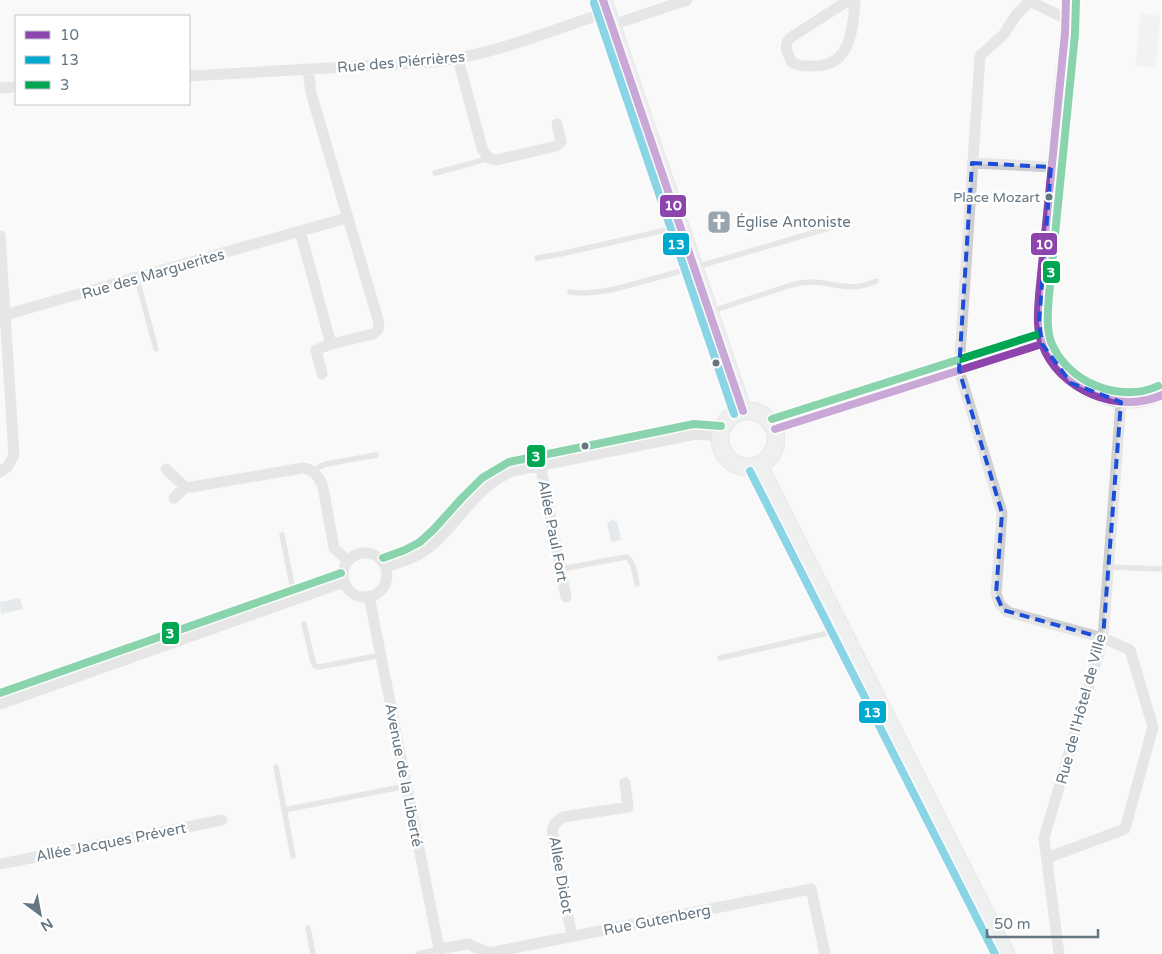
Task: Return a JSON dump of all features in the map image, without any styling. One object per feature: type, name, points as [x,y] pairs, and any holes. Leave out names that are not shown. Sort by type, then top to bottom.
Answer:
[{"type":"street","name":"Rue des Piérrières","points":[[190,76],[458,59],[486,52],[607,12],[687,0]]},
{"type":"street","points":[[849,0],[790,38],[786,43],[786,48],[792,62],[802,66],[824,66],[831,64],[842,56],[847,48],[855,0]]},
{"type":"street","points":[[1066,0],[1041,274],[1038,322],[1042,344],[1056,367],[1071,383],[1102,399],[1139,402],[1162,395]]},
{"type":"street","points":[[1047,858],[1125,829],[1153,727],[1130,650],[1102,638],[1008,612],[1003,610],[997,600],[1002,513],[959,370],[980,56],[1004,34],[1028,1],[1065,18]]},
{"type":"street","points":[[607,12],[744,411]]},
{"type":"street","points":[[458,59],[479,140],[488,158],[497,160],[556,146],[561,142],[557,124]]},
{"type":"street","points":[[308,69],[311,93],[379,323],[378,330],[373,334],[331,344],[316,350],[322,374]]},
{"type":"street","points":[[0,88],[15,87]]},
{"type":"street","points":[[972,162],[1051,167]]},
{"type":"street","name":"Rue des Marguerites","points":[[5,315],[347,218]]},
{"type":"street","points":[[300,231],[331,344]]},
{"type":"street","points":[[0,236],[14,455],[8,466],[0,472]]},
{"type":"street","points":[[775,429],[1042,344]]},
{"type":"street","name":"Rue de l'Hôtel de Ville","points":[[1059,954],[1044,838],[1102,638],[1121,402]]},
{"type":"street","points":[[744,411],[762,414],[775,429],[776,446],[772,454],[759,466],[750,468],[740,467],[724,455],[720,446],[722,428],[727,420],[735,414],[744,411]]},
{"type":"street","points":[[386,567],[408,559],[429,547],[446,531],[482,490],[494,480],[513,471],[540,464],[696,434],[720,436]]},
{"type":"street","name":"Allée Paul Fort","points":[[540,464],[566,597]]},
{"type":"street","points":[[759,466],[1006,954]]},
{"type":"street","points":[[166,469],[185,486],[197,487],[303,468],[311,470],[320,480],[323,487],[334,548],[348,561]]},
{"type":"street","points":[[174,498],[185,486]]},
{"type":"street","points":[[367,553],[377,557],[386,567],[387,577],[384,585],[378,592],[369,596],[353,594],[344,582],[344,570],[348,561],[354,556],[367,553]]},
{"type":"street","points":[[0,704],[344,582]]},
{"type":"street","name":"Avenue de la Liberté","points":[[369,596],[439,952]]},
{"type":"street","name":"Allée Didot","points":[[572,937],[552,830],[555,823],[563,817],[628,807],[625,783]]},
{"type":"street","name":"Allée Jacques Prévert","points":[[0,864],[222,820]]},
{"type":"street","name":"Rue Gutenberg","points":[[439,952],[468,944],[487,952],[494,952],[812,889],[825,954]]},
{"type":"lane","points":[[435,173],[488,158]]},
{"type":"lane","points":[[537,258],[681,226]]},
{"type":"lane","points":[[570,292],[595,292],[694,268],[832,227]]},
{"type":"lane","points":[[137,279],[156,349]]},
{"type":"lane","points":[[710,311],[804,282],[860,287],[876,281]]},
{"type":"lane","points":[[311,470],[331,463],[376,455]]},
{"type":"lane","points":[[282,535],[295,599]]},
{"type":"lane","points":[[561,569],[626,557],[632,563],[637,584]]},
{"type":"lane","points":[[1108,567],[1162,569]]},
{"type":"lane","points":[[304,624],[313,662],[319,668],[381,655]]},
{"type":"lane","points":[[720,658],[824,634],[841,628]]},
{"type":"lane","points":[[276,767],[293,856]]},
{"type":"lane","points":[[284,810],[406,786]]},
{"type":"lane","points":[[308,928],[313,954]]},
{"type":"lane","points":[[418,954],[439,952]]},
{"type":"highlighted area","points":[[972,163],[1051,167],[1039,322],[1042,344],[1071,383],[1121,402],[1103,638],[1003,610],[996,594],[1002,513],[959,370]]},
{"type":"shaded area","points":[[1141,13],[1153,16],[1160,14],[1156,67],[1135,66]]},
{"type":"shaded area","points":[[614,519],[615,522],[617,521],[621,540],[611,542],[607,523]]},
{"type":"shaded area","points":[[20,598],[23,609],[1,614],[0,602]]},
{"type":"transit line","name":"10","points":[[603,0],[743,411]]},
{"type":"transit line","name":"10","points":[[1066,0],[1065,33],[1039,295],[1038,320],[1040,338],[1050,360],[1061,374],[1076,386],[1092,394],[1109,400],[1127,402],[1145,400],[1162,395]]},
{"type":"transit line","name":"3","points":[[1076,0],[1075,34],[1049,295],[1049,336],[1059,356],[1069,368],[1096,386],[1112,391],[1128,392],[1143,391],[1158,386]]},
{"type":"transit line","name":"13","points":[[594,3],[734,414]]},
{"type":"transit line","name":"3","points":[[772,419],[1039,334]]},
{"type":"transit line","name":"10","points":[[775,429],[1042,344]]},
{"type":"transit line","name":"3","points":[[383,558],[420,542],[482,478],[509,462],[694,424],[721,426]]},
{"type":"transit line","name":"13","points":[[750,471],[995,954]]},
{"type":"transit line","name":"3","points":[[0,693],[341,573]]},
{"type":"place","name":"Place Mozart","points":[[1049,197]]},
{"type":"place","name":"Église Antoniste","points":[[719,222]]}]
